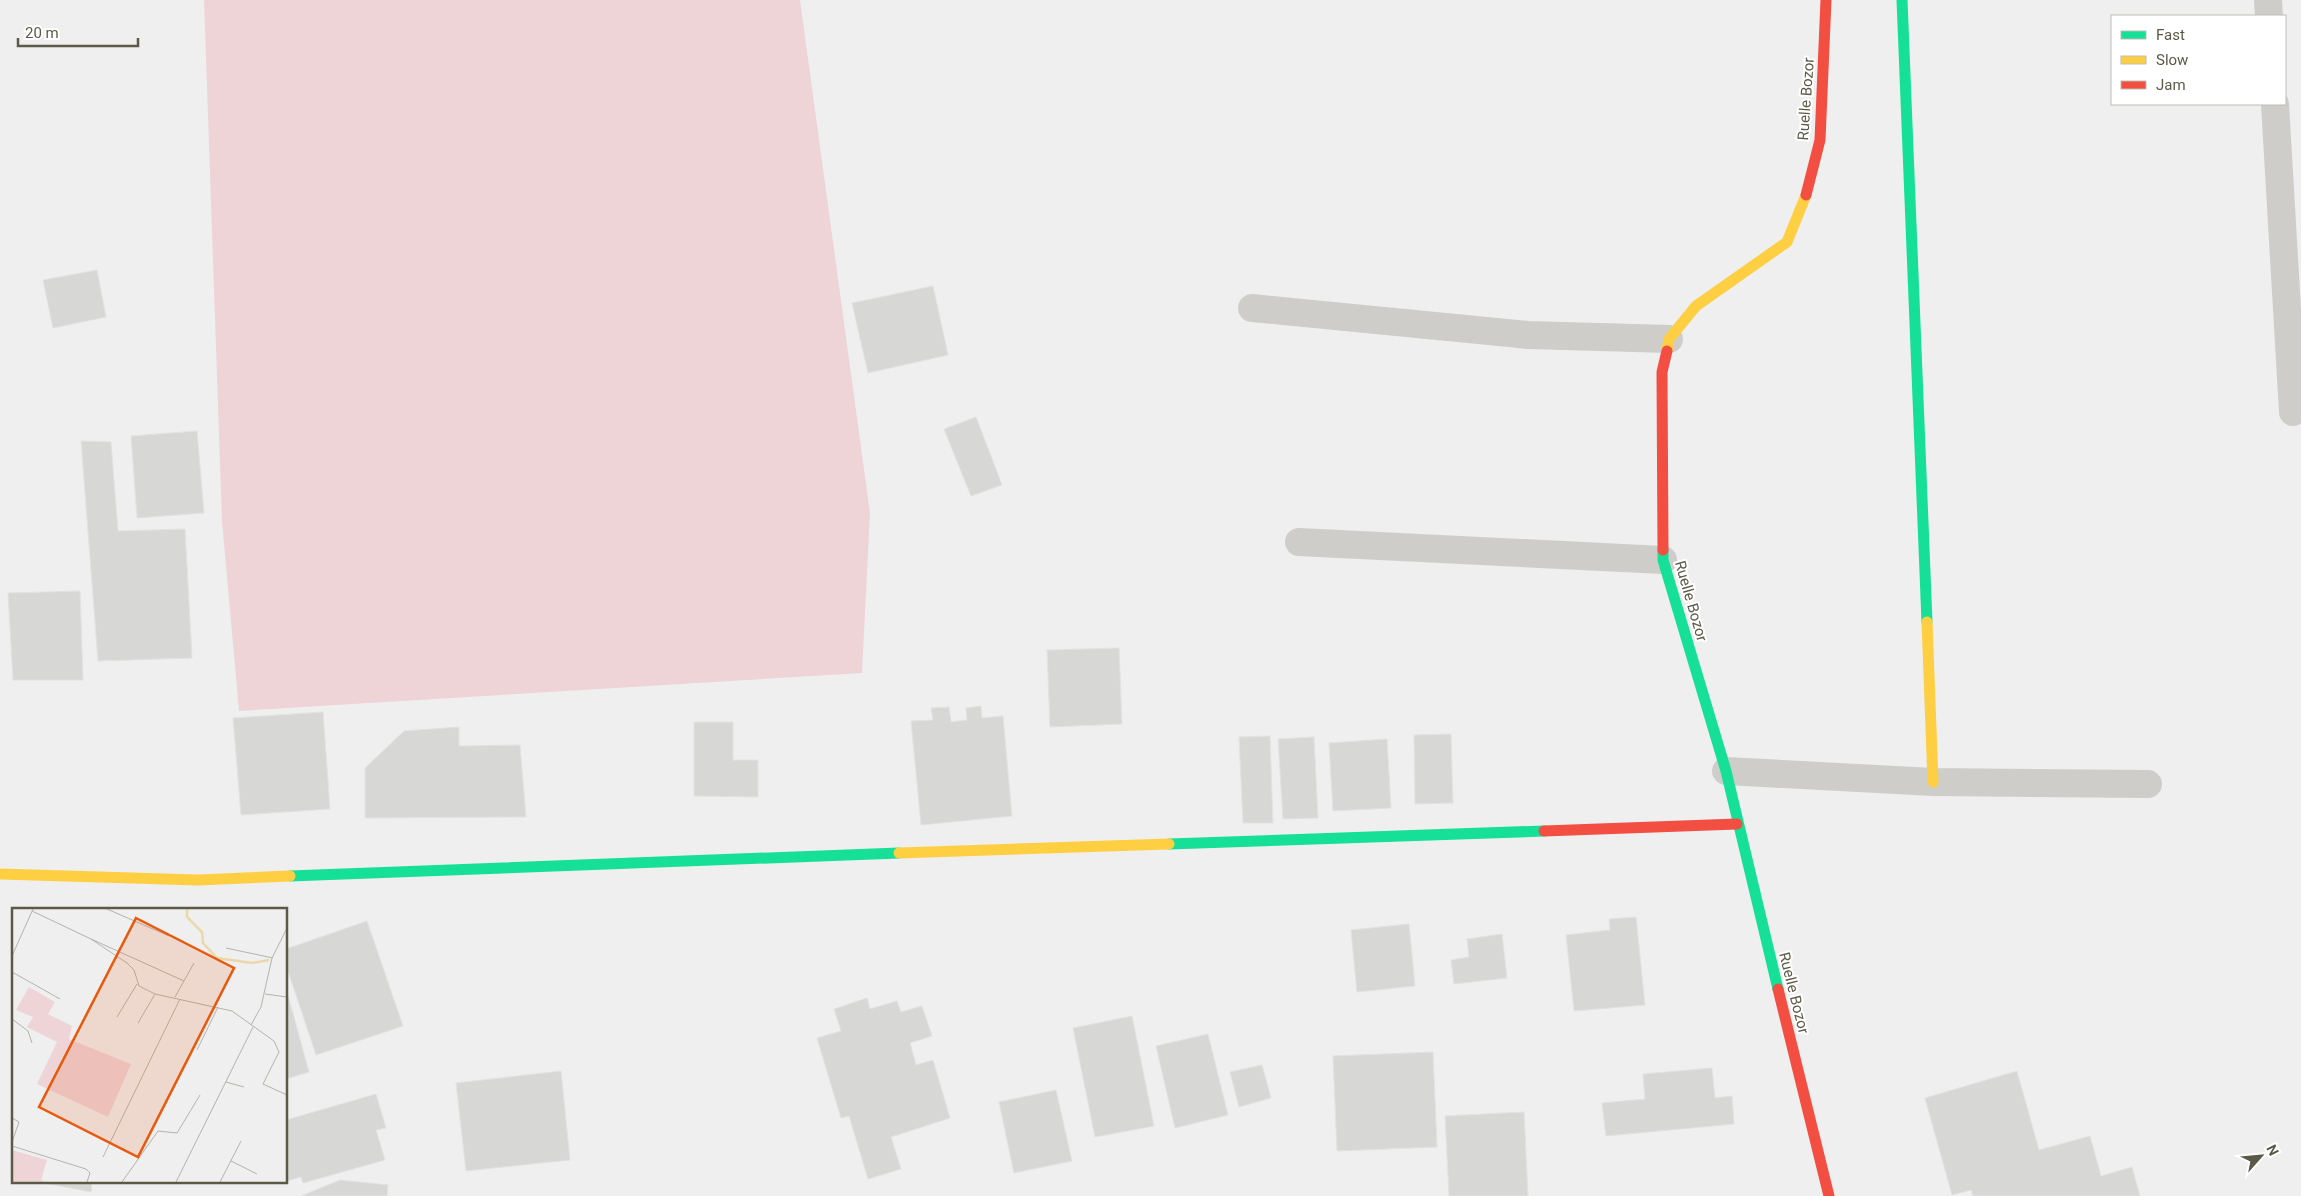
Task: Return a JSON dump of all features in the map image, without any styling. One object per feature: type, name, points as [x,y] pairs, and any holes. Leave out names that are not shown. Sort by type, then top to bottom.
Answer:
[{"type":"street","name":"Ruelle Bozor","points":[[1826,0],[1820,140],[1805,199],[1787,242],[1696,306],[1669,339],[1662,372],[1663,560],[1726,771],[1736,824],[1829,1196]]},
{"type":"street","points":[[1902,0],[1933,782]]},
{"type":"street","points":[[2268,0],[2269,15]]},
{"type":"street","points":[[2275,105],[2293,412]]},
{"type":"street","points":[[1252,308],[1510,334],[1669,339]]},
{"type":"street","points":[[1298,542],[1663,560]]},
{"type":"street","points":[[1726,771],[1933,782],[2148,784]]},
{"type":"street","points":[[0,874],[198,880],[619,863],[1736,824]]},
{"type":"shaded area","points":[[204,0],[800,0],[870,513],[862,673],[239,711],[222,521]]},
{"type":"building","points":[[97,270],[106,317],[53,328],[43,280]]},
{"type":"building","points":[[933,286],[948,355],[868,373],[852,303]]},
{"type":"building","points":[[976,417],[1002,485],[971,496],[944,429]]},
{"type":"building","points":[[197,431],[204,513],[137,518],[131,436]]},
{"type":"building","points":[[81,441],[111,442],[118,531],[185,529],[192,658],[98,661]]},
{"type":"building","points":[[80,591],[83,680],[13,680],[8,593]]},
{"type":"building","points":[[1119,648],[1122,724],[1050,727],[1047,650]]},
{"type":"building","points":[[981,706],[982,718],[1003,716],[1012,816],[921,825],[911,721],[933,720],[931,708],[949,707],[951,722],[967,720],[966,708]]},
{"type":"building","points":[[323,712],[330,809],[241,815],[233,718]]},
{"type":"building","points":[[694,722],[733,722],[733,760],[758,760],[758,797],[694,796]]},
{"type":"building","points":[[459,727],[459,746],[520,745],[526,817],[365,818],[365,768],[404,731]]},
{"type":"building","points":[[1451,734],[1453,803],[1415,804],[1414,735]]},
{"type":"building","points":[[1270,736],[1273,823],[1243,823],[1239,737]]},
{"type":"building","points":[[1314,737],[1318,818],[1283,819],[1278,739]]},
{"type":"building","points":[[1387,739],[1391,808],[1333,811],[1329,743]]},
{"type":"building","points":[[1636,917],[1645,1005],[1574,1011],[1566,935],[1610,930],[1609,919]]},
{"type":"building","points":[[367,921],[403,1026],[316,1055],[288,971],[288,948]]},
{"type":"building","points":[[1409,924],[1415,986],[1357,992],[1351,930]]},
{"type":"building","points":[[1502,934],[1507,978],[1454,984],[1451,960],[1469,957],[1467,939]]},
{"type":"building","points":[[288,995],[309,1072],[288,1078]]},
{"type":"building","points":[[867,998],[870,1009],[897,1001],[901,1012],[922,1006],[932,1036],[910,1043],[916,1065],[933,1060],[950,1118],[891,1137],[901,1169],[868,1179],[849,1116],[841,1118],[817,1038],[841,1031],[834,1009]]},
{"type":"building","points":[[1132,1016],[1154,1126],[1095,1137],[1073,1028]]},
{"type":"building","points":[[1208,1034],[1228,1115],[1175,1128],[1156,1046]]},
{"type":"building","points":[[1433,1052],[1437,1147],[1337,1151],[1333,1056]]},
{"type":"building","points":[[1262,1065],[1271,1098],[1239,1107],[1230,1072]]},
{"type":"building","points":[[1712,1068],[1715,1098],[1732,1096],[1734,1124],[1606,1136],[1602,1103],[1645,1099],[1643,1074]]},
{"type":"building","points":[[561,1071],[570,1160],[466,1171],[456,1083]]},
{"type":"building","points":[[2017,1071],[2039,1150],[2090,1136],[2101,1176],[2132,1167],[2140,1196],[1973,1196],[1971,1190],[1952,1195],[1925,1098]]},
{"type":"building","points":[[1056,1090],[1072,1161],[1014,1173],[999,1102]]},
{"type":"building","points":[[376,1094],[386,1128],[376,1130],[385,1160],[303,1183],[301,1177],[288,1180],[288,1119]]},
{"type":"building","points":[[1524,1112],[1528,1196],[1449,1196],[1445,1116]]},
{"type":"building","points":[[340,1180],[388,1185],[387,1196],[301,1196]]},
{"type":"building","points":[[49,1184],[92,1184],[91,1192]]},
{"type":"traffic: fast","points":[[1902,0],[1927,622]]},
{"type":"traffic: fast","points":[[1663,550],[1663,560],[1726,771],[1778,989]]},
{"type":"traffic: fast","points":[[1169,844],[1544,831]]},
{"type":"traffic: fast","points":[[290,876],[899,853]]},
{"type":"traffic: slow","points":[[1667,351],[1669,339],[1696,306],[1787,242],[1806,195]]},
{"type":"traffic: slow","points":[[1927,622],[1933,782]]},
{"type":"traffic: slow","points":[[899,853],[1169,844]]},
{"type":"traffic: slow","points":[[0,874],[198,880],[290,876]]},
{"type":"traffic: jam","points":[[1806,195],[1820,140],[1826,0]]},
{"type":"traffic: jam","points":[[1663,550],[1662,372],[1667,351]]},
{"type":"traffic: jam","points":[[1544,831],[1737,824]]},
{"type":"traffic: jam","points":[[1778,989],[1829,1196]]}]
